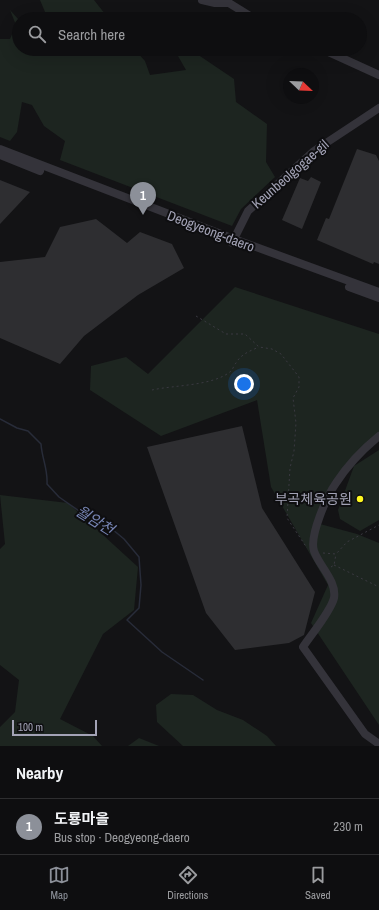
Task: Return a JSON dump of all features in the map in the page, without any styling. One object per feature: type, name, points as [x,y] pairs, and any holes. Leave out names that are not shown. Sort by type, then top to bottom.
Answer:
[{"type":"street","points":[[202,0],[215,3],[229,2],[244,12]]},
{"type":"street","points":[[337,56],[379,76]]},
{"type":"street","name":"Keunbeolgogae-gil","points":[[233,242],[248,211],[314,151],[379,108]]},
{"type":"street","name":"Deogyeong-daero","points":[[0,149],[233,242],[379,292]]},
{"type":"street","name":"Deogyeong-daero","points":[[0,155],[379,298]]},
{"type":"street","points":[[379,436],[358,456],[335,483],[314,535],[314,551],[334,588],[334,597],[330,608],[303,647],[365,734],[379,744]]},
{"type":"path","points":[[196,316],[226,334],[245,334],[259,347]]},
{"type":"path","points":[[152,390],[192,385],[219,377],[231,370],[236,362],[245,353],[259,347],[272,349],[281,354],[298,377],[299,387],[293,398],[296,423],[294,450],[290,468],[287,518],[297,536],[310,553],[317,557],[324,553],[336,554]]},
{"type":"path","points":[[326,571],[334,565],[336,554],[347,542],[379,525]]},
{"type":"path","points":[[334,565],[379,587]]},
{"type":"shaded area","points":[[40,0],[94,0],[103,12],[45,12]]},
{"type":"shaded area","points":[[12,34],[12,56],[140,56],[145,61],[150,75],[186,70],[178,56],[200,56],[234,79],[236,102],[267,124],[266,162],[275,177],[241,209],[232,226],[60,160],[65,141],[44,126],[32,105],[22,102],[17,132],[10,141],[0,137],[0,39],[10,39]]},
{"type":"shaded area","points":[[235,287],[379,334],[379,433],[331,484],[320,524],[357,534],[379,543],[379,725],[311,623],[328,585],[271,487],[257,400],[161,436],[90,390],[91,366],[126,357],[148,374]]},
{"type":"shaded area","name":"부곡체육공원","points":[[379,450],[379,520],[360,531],[340,519],[338,510],[354,466]]},
{"type":"shaded area","points":[[0,495],[68,503],[138,567],[134,610],[103,634],[60,719],[93,736],[102,746],[0,746],[0,727],[15,712],[19,680],[0,665],[0,549],[5,544]]},
{"type":"shaded area","points":[[171,694],[193,695],[217,710],[243,720],[267,736],[276,746],[183,746],[157,722],[156,705]]},
{"type":"shaded area","points":[[139,738],[159,746],[128,746]]},
{"type":"building","points":[[357,149],[376,155],[379,161],[379,264],[374,262],[373,264],[317,240],[326,218],[329,219]]},
{"type":"building","points":[[311,177],[321,182],[302,229],[282,220],[300,178],[308,181]]},
{"type":"building","points":[[0,180],[30,192],[0,224]]},
{"type":"building","points":[[96,219],[127,243],[140,232],[172,244],[184,268],[138,295],[84,336],[60,364],[0,338],[0,262],[45,257],[60,227]]},
{"type":"building","points":[[242,426],[262,508],[315,592],[304,635],[289,643],[235,650],[206,613],[147,447]]},
{"type":"waterway","name":"월암천","points":[[0,419],[17,428],[28,431],[41,444],[47,474],[47,484],[59,497],[92,520],[106,524],[124,539],[139,557],[141,585],[139,608],[127,620],[162,652],[203,680]]},
{"type":"place","name":"도룡마을","points":[[143,215]]},
{"type":"place","name":"부곡체육공원","points":[[360,499]]}]
